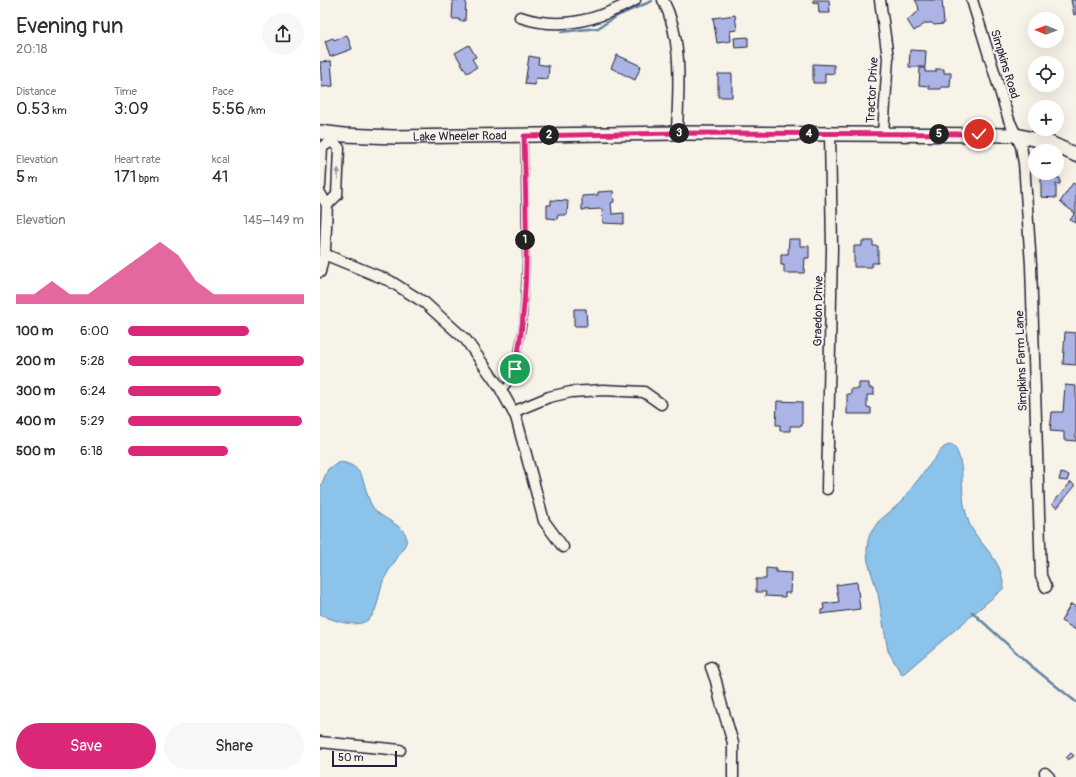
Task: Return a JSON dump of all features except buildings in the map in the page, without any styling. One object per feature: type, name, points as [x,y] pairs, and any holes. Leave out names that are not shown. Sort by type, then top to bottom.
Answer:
[{"type":"street","points":[[520,16],[535,22],[560,23],[583,21],[614,12],[635,0]]},
{"type":"street","points":[[663,0],[674,30],[677,48],[677,133]]},
{"type":"street","name":"Tractor Drive","points":[[880,0],[888,58],[883,134]]},
{"type":"street","name":"Simpkins Road","points":[[972,0],[1009,120],[1016,135]]},
{"type":"street","name":"Lake Wheeler Road","points":[[328,135],[394,137],[677,133],[1016,135],[1050,143],[1076,155]]},
{"type":"street","name":"Graedon Drive","points":[[827,489],[832,248],[830,134]]},
{"type":"street","points":[[320,186],[322,147],[328,135],[339,148],[337,195],[327,206]]},
{"type":"street","name":"Simpkins Farm Lane","points":[[1016,135],[1022,146],[1031,257],[1041,576],[1046,587]]},
{"type":"street","points":[[320,193],[327,206],[324,254],[320,272]]},
{"type":"street","points":[[324,254],[390,281],[425,303],[466,340],[502,391],[516,417],[544,521],[563,547]]},
{"type":"street","points":[[513,412],[549,397],[571,392],[603,390],[644,392],[661,404]]},
{"type":"street","points":[[711,667],[733,743],[733,777]]},
{"type":"street","points":[[320,742],[400,750]]},
{"type":"lane","points":[[502,391],[513,378],[523,324],[526,260],[524,136]]},
{"type":"water","points":[[949,445],[953,445],[960,459],[964,501],[969,524],[1001,572],[1004,588],[902,675],[888,651],[878,594],[868,562],[868,541],[870,534],[878,522],[900,503],[941,450]]},
{"type":"water","points":[[340,462],[350,465],[356,469],[361,475],[368,497],[376,511],[397,525],[405,534],[407,539],[403,549],[384,579],[377,606],[373,614],[363,623],[356,624],[340,622],[320,614],[320,488],[328,469]]},
{"type":"waterway","points":[[561,32],[598,28],[619,15],[652,1]]},
{"type":"waterway","points":[[972,612],[1030,665],[1076,702]]},
{"type":"route","points":[[515,369],[520,346],[525,301],[526,260],[524,136],[677,133],[979,134]]}]
